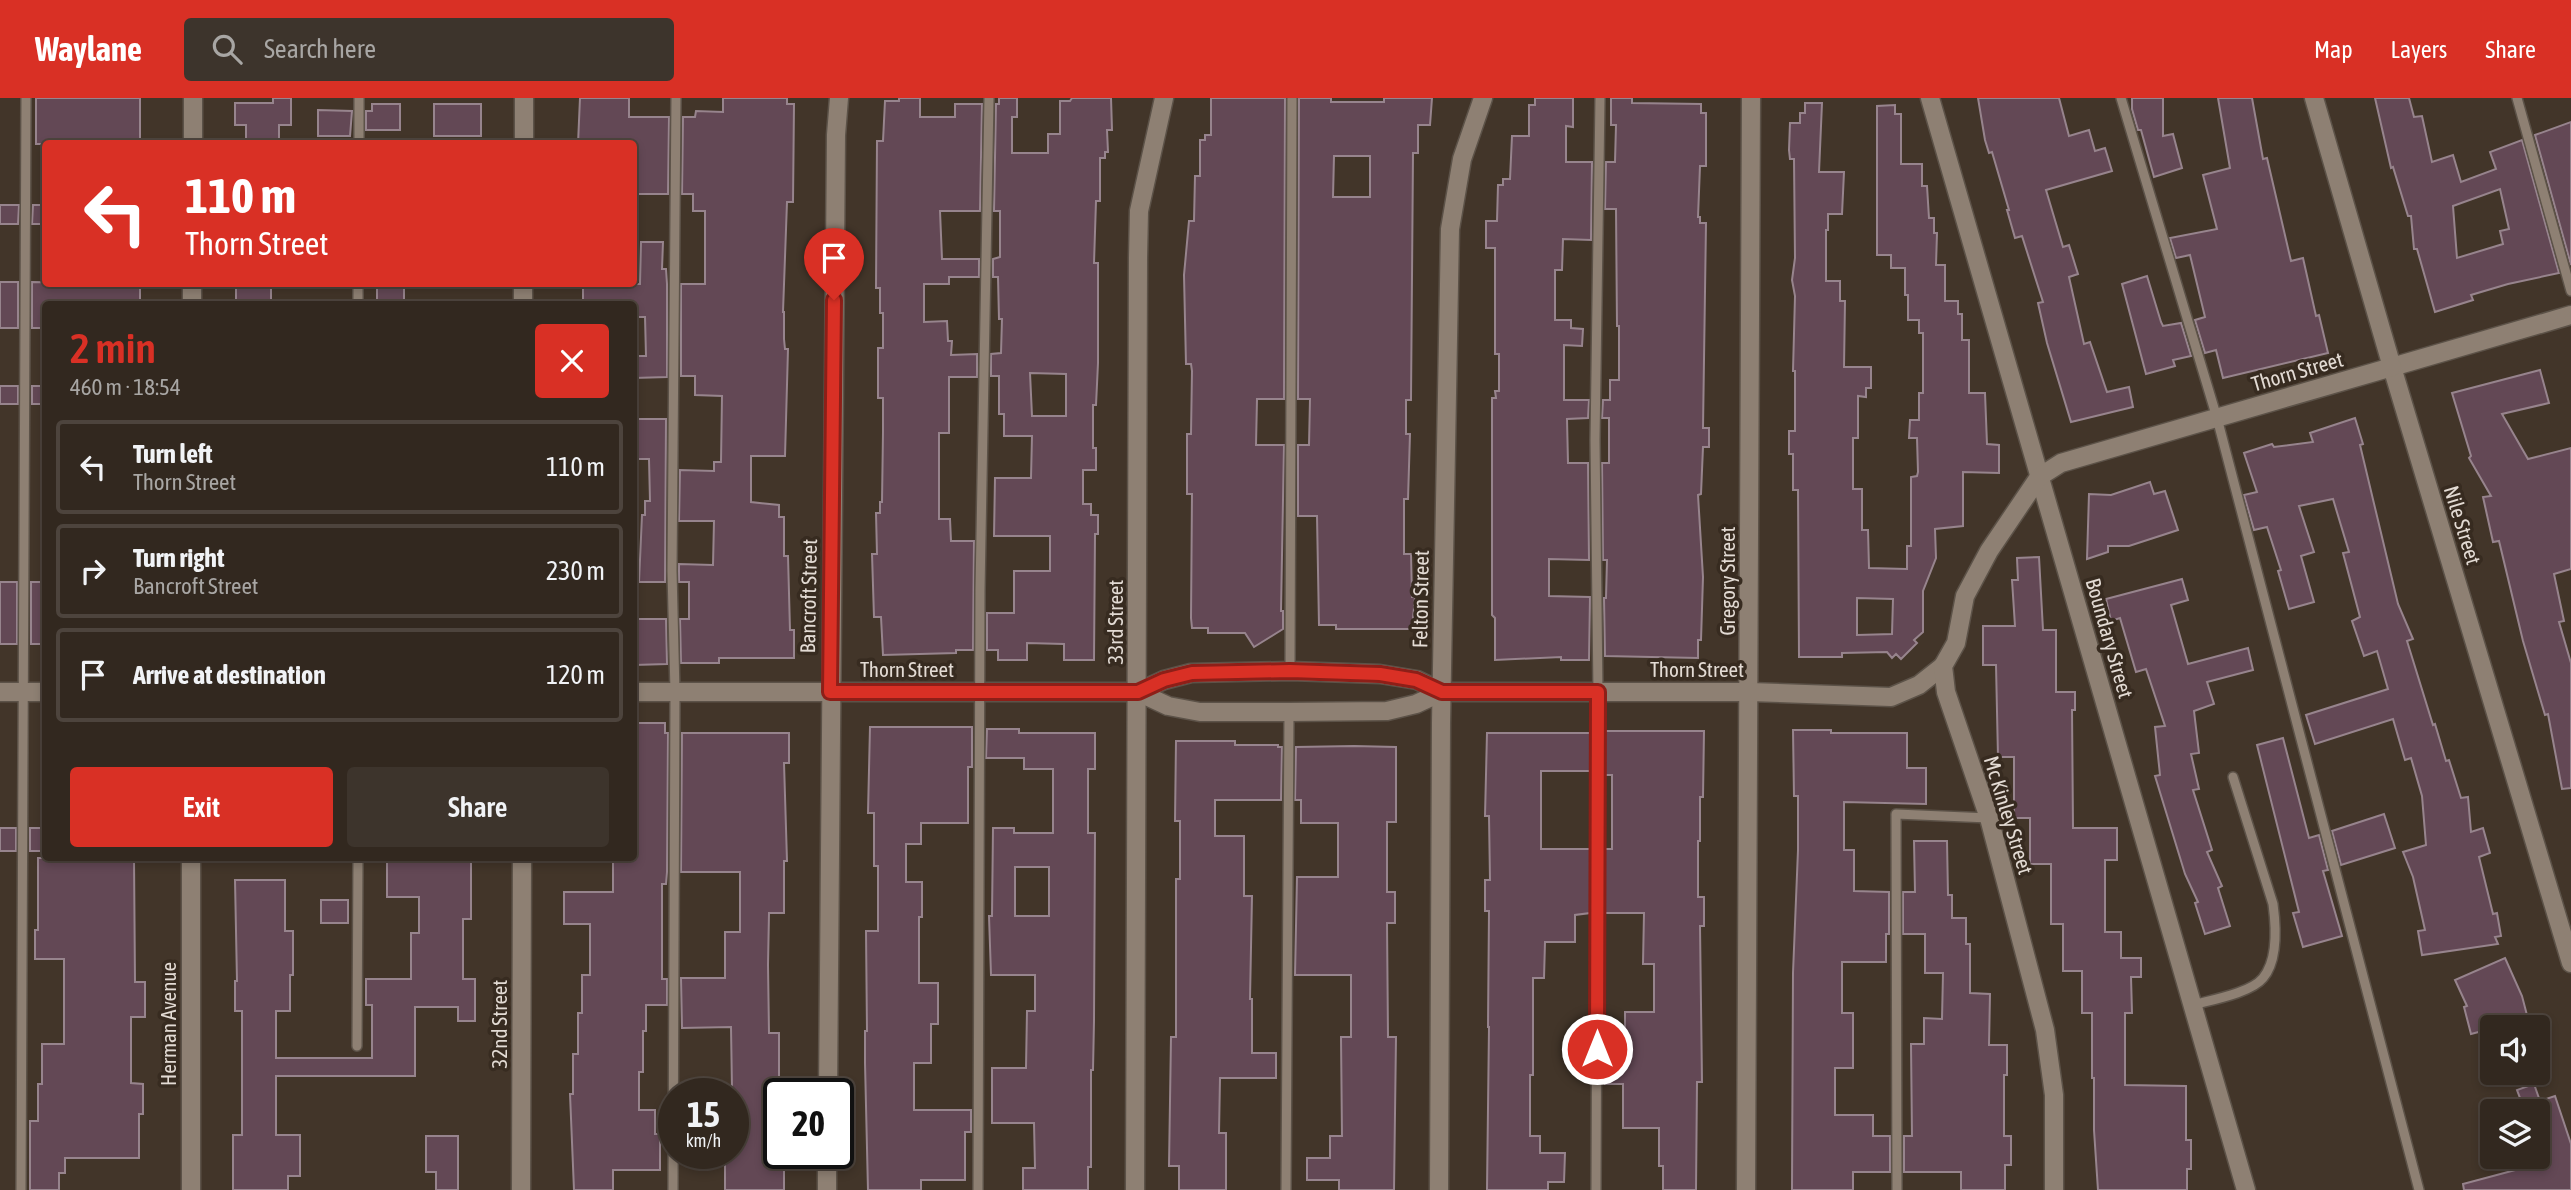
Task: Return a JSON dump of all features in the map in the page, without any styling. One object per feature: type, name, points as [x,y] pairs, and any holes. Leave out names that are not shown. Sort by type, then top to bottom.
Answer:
[{"type":"street","points":[[192,140],[193,98]]},
{"type":"street","points":[[524,98],[524,140]]},
{"type":"street","name":"Bancroft Street","points":[[828,1078],[836,135],[839,98]]},
{"type":"street","name":"33rd Street","points":[[1135,1190],[1139,211],[1164,98]]},
{"type":"street","name":"Felton Street","points":[[1439,1190],[1442,692],[1450,229],[1462,159],[1483,98]]},
{"type":"street","name":"Gregory Street","points":[[1746,1190],[1751,98]]},
{"type":"street","name":"Boundary Street","points":[[1930,98],[2246,1190]]},
{"type":"street","name":"Nile Street","points":[[2314,98],[2571,963]]},
{"type":"street","name":"Thorn Street","points":[[2039,477],[2060,463],[2571,315]]},
{"type":"street","points":[[1943,666],[1956,643],[1965,596],[1989,551],[2039,477]]},
{"type":"street","name":"Thorn Street","points":[[637,692],[1138,692],[1164,680],[1192,673],[1290,671],[1380,674],[1416,680],[1442,692],[1750,692],[1891,697],[1919,685],[1943,666]]},
{"type":"street","name":"Mc Kinley Street","points":[[1943,666],[1946,692],[1989,818],[2045,1030],[2054,1096],[2054,1190]]},
{"type":"street","points":[[0,692],[42,692]]},
{"type":"street","name":"Thorn Street","points":[[1138,692],[1168,706],[1200,712],[1387,710],[1416,704],[1442,692]]},
{"type":"street","name":"Herman Avenue","points":[[191,861],[191,1190]]},
{"type":"street","name":"32nd Street","points":[[521,1190],[522,861]]},
{"type":"street","points":[[827,1169],[827,1190]]},
{"type":"lane","points":[[21,1190],[26,98]]},
{"type":"lane","points":[[359,98],[359,140]]},
{"type":"lane","points":[[673,1190],[675,692],[672,557],[676,98]]},
{"type":"lane","points":[[978,1190],[980,692],[989,98]]},
{"type":"lane","points":[[1290,671],[1292,98]]},
{"type":"lane","points":[[1596,1190],[1598,692],[1595,440],[1600,98]]},
{"type":"lane","points":[[2121,98],[2217,418],[2419,1190]]},
{"type":"lane","points":[[2517,98],[2571,291]]},
{"type":"lane","points":[[1286,1190],[1289,712]]},
{"type":"lane","points":[[2193,1005],[2257,984],[2264,978],[2272,958],[2275,917],[2273,904],[2233,778]]},
{"type":"lane","points":[[1897,1190],[1896,814],[1989,818]]},
{"type":"lane","points":[[357,1046],[358,861]]},
{"type":"building","points":[[36,98],[140,98],[140,140],[42,140],[42,144],[36,144]]},
{"type":"building","points":[[273,98],[291,98],[291,125],[279,125],[279,140],[246,140],[246,125],[235,125],[235,103],[273,103]]},
{"type":"building","points":[[580,98],[629,98],[629,117],[669,117],[668,194],[637,194],[637,140],[578,140]]},
{"type":"building","points":[[723,98],[787,98],[787,104],[794,104],[793,202],[787,202],[783,312],[785,349],[788,349],[785,456],[751,456],[751,502],[779,505],[779,517],[784,517],[784,556],[788,556],[790,630],[794,630],[794,658],[719,658],[719,663],[681,663],[680,619],[689,619],[689,582],[679,582],[679,564],[713,565],[714,521],[679,521],[680,470],[714,471],[714,462],[721,462],[722,396],[695,395],[695,376],[681,376],[681,284],[705,284],[705,211],[693,211],[693,194],[682,194],[683,117],[695,117],[696,111],[723,112]]},
{"type":"building","points":[[899,98],[920,98],[920,117],[955,117],[955,104],[982,104],[980,211],[940,211],[942,259],[979,259],[979,277],[949,277],[949,284],[924,284],[924,322],[947,321],[948,341],[952,341],[951,355],[977,354],[977,377],[949,377],[949,433],[939,433],[939,519],[950,519],[951,541],[974,541],[973,650],[956,650],[956,653],[883,655],[881,617],[874,617],[872,554],[877,554],[876,513],[880,513],[882,502],[883,432],[883,398],[878,398],[878,348],[883,348],[883,313],[880,313],[880,288],[876,288],[877,141],[883,141],[885,101],[899,101]]},
{"type":"building","points":[[999,98],[1017,98],[1017,117],[1012,117],[1012,153],[1048,153],[1048,134],[1060,134],[1060,101],[1070,101],[1072,98],[1111,98],[1112,130],[1107,130],[1108,152],[1105,152],[1105,158],[1100,158],[1100,201],[1096,201],[1094,263],[1098,263],[1098,363],[1096,405],[1093,405],[1093,448],[1096,448],[1096,470],[1083,470],[1083,504],[1091,504],[1091,515],[1098,515],[1098,534],[1095,534],[1094,660],[1064,660],[1064,644],[1027,643],[1027,660],[998,660],[998,650],[987,650],[987,613],[1014,613],[1014,571],[1050,571],[1050,536],[994,536],[995,478],[1031,478],[1032,436],[1004,436],[1004,414],[999,414],[999,376],[991,376],[991,354],[1001,353],[1002,319],[999,319],[998,277],[993,277],[993,259],[1000,257],[1000,211],[994,211],[996,104],[999,104]],"holes":[[[1030,373],[1066,374],[1066,416],[1032,416]]]},
{"type":"building","points":[[1211,98],[1285,98],[1284,399],[1257,399],[1256,445],[1284,445],[1283,629],[1254,647],[1245,633],[1208,633],[1208,628],[1192,628],[1191,618],[1192,494],[1187,494],[1187,434],[1191,434],[1192,371],[1191,364],[1186,364],[1184,275],[1189,221],[1194,221],[1195,176],[1200,176],[1200,140],[1205,140],[1205,135],[1211,135]]},
{"type":"building","points":[[1299,98],[1331,98],[1331,102],[1384,102],[1384,98],[1432,98],[1430,125],[1418,125],[1418,153],[1413,153],[1411,400],[1406,400],[1406,434],[1410,434],[1408,499],[1404,499],[1404,554],[1411,554],[1412,597],[1415,597],[1412,629],[1336,629],[1336,625],[1319,625],[1317,516],[1298,516],[1298,445],[1309,445],[1310,399],[1298,399]],"holes":[[[1334,156],[1370,156],[1370,197],[1333,197]]]},
{"type":"building","points":[[1535,98],[1573,98],[1573,127],[1566,126],[1566,162],[1592,162],[1591,240],[1563,239],[1562,270],[1555,270],[1555,320],[1571,320],[1571,328],[1583,329],[1582,346],[1564,345],[1564,400],[1589,400],[1588,418],[1567,419],[1568,463],[1588,463],[1589,560],[1549,559],[1549,596],[1590,597],[1589,660],[1561,660],[1561,657],[1495,660],[1495,618],[1492,615],[1492,398],[1496,398],[1495,391],[1499,391],[1499,354],[1495,354],[1495,248],[1486,248],[1486,221],[1497,221],[1498,185],[1503,185],[1503,179],[1510,179],[1512,136],[1529,136],[1529,105],[1535,105]]},
{"type":"building","points":[[1611,98],[1632,98],[1632,103],[1701,104],[1701,113],[1706,113],[1706,166],[1700,166],[1698,217],[1700,223],[1706,223],[1703,428],[1709,428],[1709,447],[1703,447],[1701,494],[1698,495],[1703,577],[1698,658],[1605,656],[1604,598],[1607,560],[1603,560],[1602,463],[1609,463],[1609,418],[1602,418],[1603,400],[1610,400],[1610,380],[1619,380],[1616,209],[1605,209],[1606,162],[1615,162],[1616,125],[1611,125]]},
{"type":"building","points":[[1978,98],[2059,98],[2069,136],[2089,130],[2095,151],[2105,148],[2112,171],[2046,190],[2063,247],[2069,245],[2078,274],[2069,277],[2084,344],[2090,342],[2107,392],[2129,387],[2133,407],[2071,422],[2047,343],[2038,303],[2043,302],[2022,236],[2015,238],[1992,152],[1989,153],[1985,140]]},
{"type":"building","points":[[2132,98],[2163,98],[2163,136],[2173,134],[2182,168],[2154,177],[2132,109]]},
{"type":"building","points":[[2218,98],[2252,98],[2263,159],[2267,158],[2291,261],[2303,258],[2316,316],[2319,315],[2328,353],[2223,378],[2216,350],[2205,353],[2195,320],[2205,317],[2190,255],[2176,258],[2170,238],[2217,229],[2203,175],[2230,168]]},
{"type":"building","points":[[2375,98],[2409,98],[2414,117],[2422,116],[2432,162],[2453,155],[2461,182],[2496,169],[2490,152],[2522,140],[2559,273],[2471,295],[2473,300],[2435,312],[2417,249],[2414,249],[2411,216],[2408,216],[2393,167],[2391,168]],"holes":[[[2500,189],[2509,229],[2500,231],[2503,244],[2457,258],[2453,206]]]},
{"type":"building","points":[[1805,103],[1822,103],[1819,172],[1844,172],[1842,214],[1828,214],[1826,281],[1840,281],[1840,301],[1845,301],[1844,367],[1871,367],[1871,388],[1866,388],[1866,397],[1858,396],[1858,438],[1853,438],[1853,489],[1862,489],[1862,530],[1868,530],[1869,568],[1907,569],[1907,546],[1911,546],[1911,477],[1917,476],[1918,472],[1917,438],[1909,438],[1910,420],[1919,420],[1919,393],[1923,393],[1923,333],[1919,333],[1919,320],[1908,320],[1905,268],[1891,268],[1891,255],[1877,255],[1877,106],[1895,105],[1895,114],[1901,114],[1901,164],[1922,164],[1922,186],[1927,186],[1929,218],[1934,218],[1934,233],[1937,233],[1936,265],[1945,265],[1945,301],[1958,301],[1958,314],[1962,314],[1962,340],[1969,340],[1969,393],[1985,393],[1987,444],[1999,445],[1999,473],[1963,472],[1963,526],[1935,529],[1936,558],[1923,591],[1923,632],[1914,640],[1917,643],[1901,659],[1896,654],[1892,658],[1887,652],[1842,653],[1842,657],[1799,657],[1798,490],[1793,490],[1793,454],[1789,454],[1789,431],[1795,431],[1795,296],[1792,280],[1795,258],[1794,159],[1790,159],[1789,150],[1790,123],[1800,123],[1800,113],[1805,113]],"holes":[[[1857,598],[1893,599],[1892,634],[1857,635]]]},
{"type":"building","points":[[372,104],[400,104],[400,130],[366,130],[366,111],[372,111]]},
{"type":"building","points":[[434,104],[481,104],[481,136],[434,136]]},
{"type":"building","points":[[318,110],[352,111],[350,136],[318,136]]},
{"type":"building","points":[[2571,122],[2571,265],[2535,135]]},
{"type":"building","points":[[0,205],[19,205],[18,224],[0,224]]},
{"type":"building","points":[[33,205],[42,205],[42,224],[32,224]]},
{"type":"building","points":[[641,242],[663,242],[662,269],[666,269],[667,284],[667,377],[637,378],[637,356],[646,356],[645,317],[637,317],[637,301],[583,301],[583,287],[637,287],[637,284],[640,284]]},
{"type":"building","points":[[2147,276],[2163,326],[2181,323],[2191,356],[2173,360],[2175,366],[2146,374],[2122,284]]},
{"type":"building","points":[[0,282],[18,282],[18,328],[0,328]]},
{"type":"building","points":[[32,282],[42,282],[42,287],[140,287],[140,301],[42,301],[42,328],[32,328]]},
{"type":"building","points":[[236,287],[271,287],[271,301],[236,301]]},
{"type":"building","points":[[377,287],[404,287],[404,301],[377,301]]},
{"type":"building","points":[[2540,370],[2549,403],[2502,414],[2528,459],[2571,448],[2571,569],[2554,574],[2564,621],[2559,622],[2571,663],[2571,788],[2562,789],[2548,714],[2545,715],[2523,641],[2499,541],[2493,542],[2483,497],[2491,496],[2469,458],[2471,456],[2452,393]]},
{"type":"building","points":[[0,386],[18,386],[18,404],[0,404]]},
{"type":"building","points":[[32,386],[42,386],[42,404],[32,404]]},
{"type":"building","points":[[2355,418],[2398,604],[2413,639],[2407,641],[2433,725],[2435,724],[2446,761],[2449,760],[2461,798],[2468,797],[2471,832],[2483,828],[2490,853],[2479,857],[2493,914],[2497,913],[2501,936],[2495,937],[2498,944],[2422,955],[2418,931],[2425,930],[2413,877],[2403,852],[2426,845],[2422,796],[2411,758],[2405,760],[2393,719],[2315,744],[2306,715],[2388,689],[2377,651],[2364,656],[2352,621],[2360,617],[2343,553],[2349,552],[2333,499],[2299,506],[2314,552],[2301,556],[2314,602],[2289,609],[2278,571],[2281,570],[2267,527],[2254,530],[2244,495],[2257,492],[2244,453],[2272,444],[2274,447],[2313,442],[2310,433]]},
{"type":"building","points":[[637,419],[666,419],[665,582],[639,582],[642,515],[645,515],[645,501],[650,501],[649,459],[637,459]]},
{"type":"building","points":[[2150,482],[2154,494],[2165,491],[2178,530],[2129,546],[2108,546],[2108,552],[2087,559],[2089,494],[2111,495]]},
{"type":"building","points":[[2039,557],[2043,630],[2056,630],[2056,692],[2075,692],[2075,710],[2072,710],[2073,828],[2117,828],[2117,860],[2105,860],[2105,932],[2121,932],[2121,958],[2141,958],[2141,977],[2131,977],[2132,1013],[2125,1013],[2125,1085],[2186,1086],[2186,1140],[2191,1140],[2191,1169],[2187,1169],[2187,1190],[2098,1190],[2092,1078],[2092,1013],[2082,1013],[2082,971],[2063,971],[2063,924],[2051,924],[2051,864],[2030,864],[2030,818],[2014,818],[2014,757],[1998,757],[1996,665],[1983,665],[1983,626],[2015,626],[2012,580],[2018,580],[2017,558]]},
{"type":"building","points":[[2182,579],[2188,600],[2171,605],[2188,664],[2248,648],[2253,670],[2207,682],[2214,704],[2194,711],[2199,753],[2191,754],[2199,789],[2193,790],[2212,850],[2207,852],[2222,886],[2218,888],[2230,926],[2205,934],[2195,903],[2198,902],[2185,874],[2155,776],[2160,775],[2155,727],[2165,726],[2146,669],[2136,672],[2120,618],[2111,621],[2106,599]]},
{"type":"building","points":[[0,582],[17,582],[17,644],[0,644]]},
{"type":"building","points":[[31,582],[42,582],[42,644],[31,644]]},
{"type":"building","points":[[637,619],[666,619],[667,664],[637,665]]},
{"type":"building","points":[[637,723],[665,723],[665,733],[668,733],[667,872],[666,884],[662,884],[662,979],[667,979],[667,1005],[646,1005],[643,1072],[639,1072],[639,1110],[655,1110],[660,1170],[613,1170],[613,1190],[574,1190],[570,1094],[573,1094],[573,1054],[578,1054],[582,975],[590,975],[590,924],[564,924],[564,892],[613,892],[613,861],[637,861]]},
{"type":"building","points":[[870,727],[972,727],[972,767],[968,767],[968,823],[921,823],[921,844],[906,844],[906,882],[922,882],[919,983],[938,983],[938,1024],[931,1024],[931,1063],[914,1063],[914,1110],[971,1110],[971,1132],[965,1132],[965,1180],[921,1180],[921,1190],[868,1190],[866,931],[878,931],[878,866],[874,866],[874,813],[868,813]]},
{"type":"building","points":[[987,729],[1019,729],[1019,733],[1095,733],[1095,769],[1088,769],[1088,833],[1095,833],[1094,1021],[1091,1167],[1088,1167],[1088,1190],[1023,1190],[1023,1168],[1035,1168],[1034,1123],[992,1123],[992,1068],[1026,1068],[1027,1011],[1035,1011],[1035,975],[991,975],[989,916],[992,916],[993,828],[1014,828],[1014,833],[1053,833],[1053,769],[1024,769],[1024,758],[986,758]],"holes":[[[1015,867],[1049,867],[1049,916],[1015,916]]]},
{"type":"building","points":[[1793,730],[1907,733],[1907,768],[1926,768],[1926,804],[1844,802],[1844,850],[1854,850],[1854,891],[1889,892],[1886,962],[1842,962],[1842,1013],[1853,1013],[1853,1068],[1835,1068],[1835,1115],[1873,1115],[1873,1136],[1890,1136],[1890,1172],[1853,1172],[1853,1190],[1792,1190],[1793,973],[1798,850],[1798,796],[1794,796]]},
{"type":"building","points":[[1605,731],[1704,731],[1703,797],[1700,797],[1698,841],[1698,897],[1704,897],[1704,926],[1700,926],[1702,1082],[1697,1082],[1696,1190],[1663,1190],[1663,1166],[1659,1166],[1659,1128],[1623,1128],[1623,1084],[1605,1084],[1605,1053],[1625,1053],[1625,1012],[1654,1012],[1654,964],[1643,964],[1644,913],[1604,913],[1604,849],[1612,849],[1612,775],[1605,775]]},
{"type":"building","points":[[682,733],[789,733],[789,763],[784,763],[787,861],[784,861],[784,913],[769,913],[769,1033],[779,1033],[779,1078],[763,1078],[763,1169],[784,1169],[784,1190],[725,1190],[725,1169],[749,1169],[749,1078],[732,1078],[731,1027],[682,1028],[681,978],[725,978],[725,932],[740,932],[740,872],[681,872]]},
{"type":"building","points":[[1487,733],[1591,733],[1591,771],[1541,771],[1541,849],[1590,849],[1590,913],[1575,915],[1575,942],[1545,942],[1544,978],[1533,978],[1530,1136],[1540,1136],[1540,1153],[1565,1153],[1564,1182],[1548,1182],[1548,1190],[1487,1190],[1489,911],[1485,911],[1485,880],[1490,880],[1489,816],[1485,816]]},
{"type":"building","points":[[2283,738],[2309,838],[2319,835],[2328,870],[2323,871],[2342,936],[2303,947],[2293,913],[2299,912],[2257,745]]},
{"type":"building","points":[[1176,741],[1235,741],[1235,745],[1282,747],[1281,800],[1215,800],[1215,836],[1244,836],[1244,896],[1252,896],[1252,1053],[1276,1053],[1276,1078],[1220,1078],[1219,1133],[1226,1133],[1226,1190],[1179,1190],[1179,1166],[1169,1166],[1171,1037],[1176,1037],[1176,879],[1180,879],[1180,821],[1175,821]]},
{"type":"building","points":[[1296,747],[1396,747],[1396,822],[1387,822],[1387,892],[1395,892],[1395,923],[1387,923],[1388,1037],[1396,1037],[1394,1190],[1339,1190],[1339,1180],[1307,1180],[1307,1158],[1330,1158],[1330,1136],[1342,1136],[1341,1037],[1351,1037],[1351,975],[1295,975],[1297,877],[1338,877],[1338,823],[1301,823],[1301,800],[1295,800]]},
{"type":"building","points":[[2384,814],[2395,848],[2341,865],[2332,831]]},
{"type":"building","points":[[0,828],[16,828],[16,851],[0,851]]},
{"type":"building","points":[[30,828],[42,828],[42,851],[30,851]]},
{"type":"building","points":[[1914,841],[1947,841],[1948,895],[1952,895],[1952,918],[1966,918],[1966,944],[1970,944],[1970,993],[1990,994],[1989,1045],[2007,1045],[2004,1136],[2011,1136],[2011,1165],[2005,1165],[2005,1190],[1961,1190],[1961,1172],[1904,1172],[1904,1136],[1912,1136],[1911,1044],[1924,1044],[1924,1018],[1942,1019],[1943,973],[1925,973],[1925,934],[1903,934],[1903,892],[1915,892]]},
{"type":"building","points":[[38,858],[42,858],[42,861],[134,861],[135,982],[145,982],[145,1017],[131,1017],[131,1083],[143,1084],[143,1114],[139,1114],[139,1158],[65,1158],[65,1173],[59,1173],[59,1190],[30,1190],[30,1121],[38,1121],[42,1044],[64,1044],[64,959],[35,959],[35,930],[38,930]]},
{"type":"building","points":[[387,861],[471,861],[471,919],[463,919],[463,979],[475,979],[475,1021],[458,1021],[458,1007],[415,1007],[415,1076],[276,1076],[276,1135],[300,1135],[300,1176],[288,1176],[288,1190],[233,1190],[233,1135],[242,1135],[242,1011],[235,1011],[235,880],[285,880],[285,931],[293,931],[293,975],[290,975],[290,1011],[276,1011],[276,1058],[372,1058],[372,1005],[366,1005],[366,979],[411,979],[411,933],[419,933],[419,897],[387,897]]},
{"type":"building","points":[[321,900],[348,900],[348,923],[321,923]]},
{"type":"building","points":[[2505,958],[2522,996],[2527,1015],[2480,1015],[2480,1032],[2471,1034],[2464,1007],[2467,1006],[2455,980]]},
{"type":"building","points":[[2534,1085],[2539,1099],[2520,1099],[2517,1090]]},
{"type":"building","points":[[2555,1096],[2571,1144],[2571,1190],[2464,1190],[2463,1184],[2519,1169],[2550,1169],[2550,1099],[2546,1099]]},
{"type":"building","points":[[426,1136],[458,1136],[458,1190],[436,1190],[436,1172],[426,1172]]},
{"type":"route","points":[[834,300],[830,692],[1138,692],[1164,680],[1192,673],[1290,671],[1380,674],[1416,680],[1442,692],[1598,692],[1597,1049]]}]
